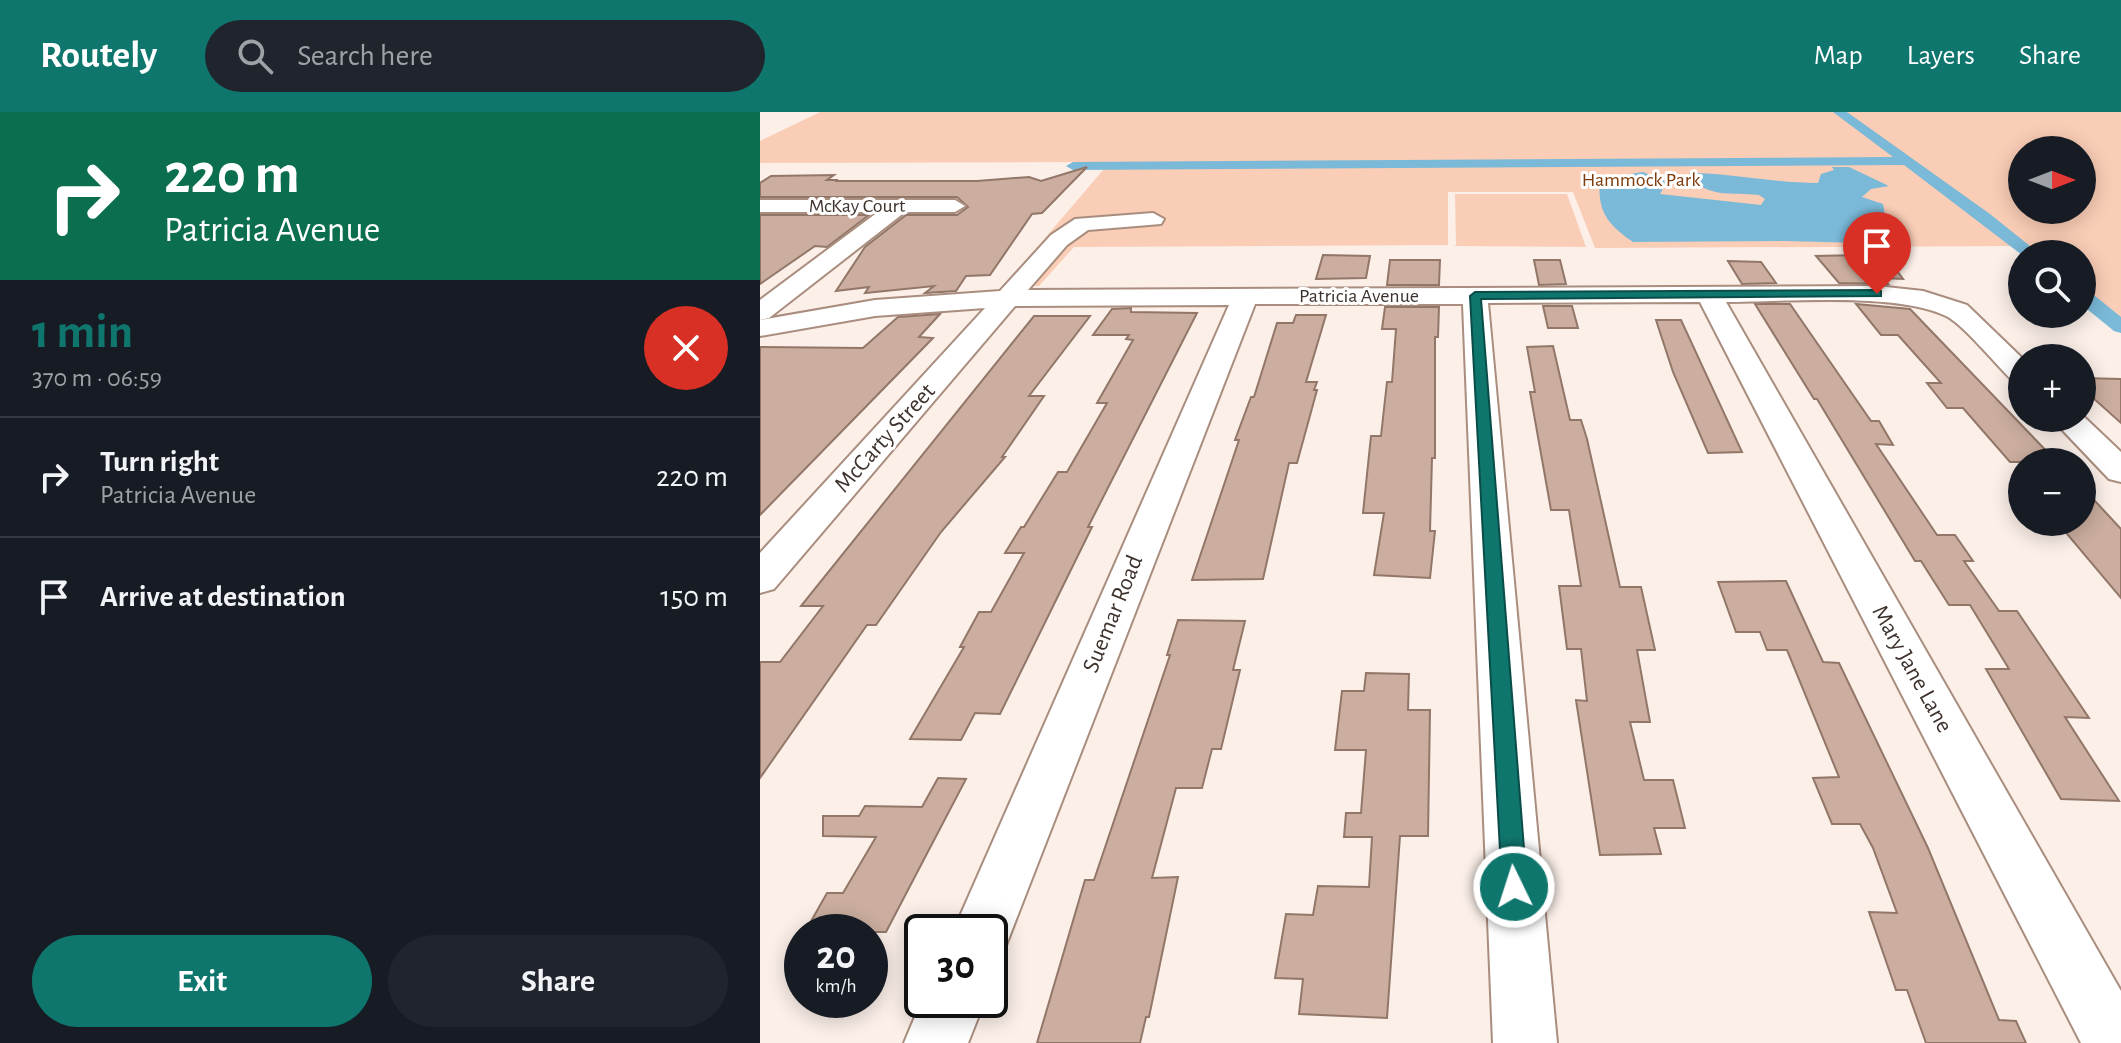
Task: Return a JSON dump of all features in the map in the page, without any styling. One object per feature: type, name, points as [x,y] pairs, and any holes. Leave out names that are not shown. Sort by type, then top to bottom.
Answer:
[{"type":"street","name":"McKay Court","points":[[760,206],[955,206]]},
{"type":"street","points":[[760,312],[900,206]]},
{"type":"street","name":"McCarty Street","points":[[760,579],[1072,229],[1110,220],[1153,219]]},
{"type":"street","name":"Mary Jane Lane","points":[[1709,295],[2115,1043]]},
{"type":"street","name":"Patricia Avenue","points":[[760,328],[875,308],[1010,298],[1903,295],[1958,311],[2008,360]]},
{"type":"street","points":[[1475,296],[1525,1043]]},
{"type":"street","name":"Suemar Road","points":[[989,914],[1245,297]]},
{"type":"street","points":[[2081,432],[2121,471]]},
{"type":"street","points":[[936,1043],[946,1018]]},
{"type":"green space","name":"Hammock Park","points":[[820,112],[2121,112],[2121,330],[2096,310],[2096,240],[2008,240],[2008,246],[1595,248],[1573,192],[1448,192],[1448,245],[1074,247],[1039,286],[1004,286],[1110,162],[760,163],[760,141]]},
{"type":"green space","points":[[1455,194],[1567,194],[1586,247],[1453,246],[1456,245]]},
{"type":"water","points":[[1832,167],[1849,167],[1889,186],[1871,189],[1862,197],[1883,204],[1885,215],[1896,222],[1888,223],[1890,230],[1907,235],[1900,244],[1633,242],[1610,223],[1600,200],[1600,179],[1643,172],[1667,182],[1660,194],[1761,205],[1765,199],[1759,195],[1710,191],[1689,173],[1818,183],[1821,174],[1834,170]]},
{"type":"building","points":[[1087,167],[1042,213],[1032,214],[990,275],[966,276],[956,291],[925,293],[934,286],[865,293],[869,287],[836,291],[865,247],[906,215],[957,215],[968,207],[957,197],[760,197],[760,183],[771,176],[834,175],[827,180],[838,180],[835,181],[977,181],[1029,177],[1041,181]]},
{"type":"building","points":[[760,215],[869,215],[827,247],[815,246],[760,284]]},
{"type":"building","points":[[1857,251],[1883,252],[1903,279],[1882,278],[1888,284],[1839,283],[1816,256],[1859,255]]},
{"type":"building","points":[[1323,255],[1370,256],[1366,278],[1316,279]]},
{"type":"building","points":[[1390,260],[1440,260],[1439,285],[1387,285]]},
{"type":"building","points":[[1534,260],[1560,260],[1566,284],[1539,285]]},
{"type":"building","points":[[1728,261],[1761,262],[1776,283],[1742,284]]},
{"type":"building","points":[[1755,304],[1790,304],[1871,421],[1879,421],[1893,445],[1876,444],[1937,535],[1955,535],[1973,561],[1964,561],[1999,611],[2017,611],[2089,718],[2065,717],[2119,801],[2061,799],[1986,669],[2009,669],[1970,605],[1949,605],[1921,561],[1915,561],[1817,399],[1814,399]]},
{"type":"building","points":[[1856,304],[1910,309],[2008,411],[2008,432],[2028,432],[2044,448],[2008,448],[2008,460],[1963,408],[1947,408],[1927,383],[1941,383],[1898,335],[1881,335]]},
{"type":"building","points":[[1543,306],[1572,306],[1578,328],[1548,328]]},
{"type":"building","points":[[1385,307],[1439,307],[1438,337],[1435,337],[1435,458],[1432,458],[1430,531],[1435,531],[1430,578],[1374,575],[1384,513],[1363,513],[1371,436],[1381,436],[1387,382],[1392,382],[1396,329],[1382,329]]},
{"type":"building","points":[[1131,308],[1131,312],[1197,313],[1088,527],[1092,527],[1000,714],[975,713],[961,740],[910,739],[964,647],[960,647],[979,612],[991,612],[1024,553],[1005,553],[1058,472],[1067,472],[1107,403],[1097,403],[1133,340],[1126,339],[1129,335],[1093,335],[1112,309]]},
{"type":"building","points":[[940,314],[919,337],[933,338],[760,515],[760,347],[863,348],[898,317]]},
{"type":"building","points":[[1296,315],[1326,315],[1306,382],[1317,382],[1314,390],[1317,390],[1297,463],[1289,463],[1263,579],[1192,580],[1239,440],[1235,440],[1251,397],[1254,397],[1277,323],[1293,323]]},
{"type":"building","points":[[1034,316],[1090,316],[1029,396],[1044,396],[1002,457],[1005,457],[941,532],[876,625],[867,625],[760,778],[760,662],[780,662],[823,606],[801,606]]},
{"type":"building","points":[[1656,320],[1681,320],[1742,452],[1708,453],[1673,372]]},
{"type":"building","points":[[1553,346],[1570,420],[1581,420],[1587,439],[1620,587],[1641,587],[1655,650],[1637,650],[1650,722],[1630,722],[1644,780],[1673,780],[1685,828],[1654,828],[1661,854],[1600,855],[1576,700],[1587,701],[1581,649],[1567,649],[1559,586],[1581,586],[1569,510],[1551,510],[1530,392],[1535,392],[1527,347]]},
{"type":"building","points":[[2096,378],[2121,379],[2121,423],[2096,401]]},
{"type":"building","points":[[2096,502],[2121,529],[2121,598],[2069,536],[2096,536]]},
{"type":"building","points":[[1786,581],[1823,662],[1839,663],[1928,848],[1999,1020],[2016,1021],[2026,1043],[1926,1043],[1907,990],[1896,990],[1869,912],[1897,913],[1873,848],[1860,824],[1832,824],[1813,778],[1839,777],[1787,650],[1767,650],[1760,632],[1736,632],[1718,582]]},
{"type":"building","points":[[1178,620],[1245,621],[1233,670],[1240,670],[1221,749],[1212,749],[1202,788],[1176,788],[1152,878],[1178,877],[1149,1017],[1146,1017],[1140,1043],[1037,1043],[1085,880],[1094,880],[1170,655],[1167,655]]},
{"type":"building","points":[[1366,673],[1409,674],[1408,710],[1430,710],[1428,836],[1400,836],[1387,1018],[1299,1014],[1303,979],[1275,978],[1286,914],[1313,915],[1318,886],[1369,887],[1372,837],[1344,837],[1346,813],[1361,813],[1366,750],[1335,750],[1342,691],[1364,691]]},
{"type":"building","points":[[938,778],[966,779],[888,928],[888,914],[815,914],[827,893],[843,893],[876,837],[823,836],[823,816],[859,816],[865,806],[922,807]]},
{"type":"waterway","points":[[1839,112],[2013,240]]},
{"type":"waterway","points":[[1073,166],[1905,161]]},
{"type":"waterway","points":[[2096,306],[2121,327]]},
{"type":"route","points":[[1514,887],[1475,296],[1877,294]]}]
